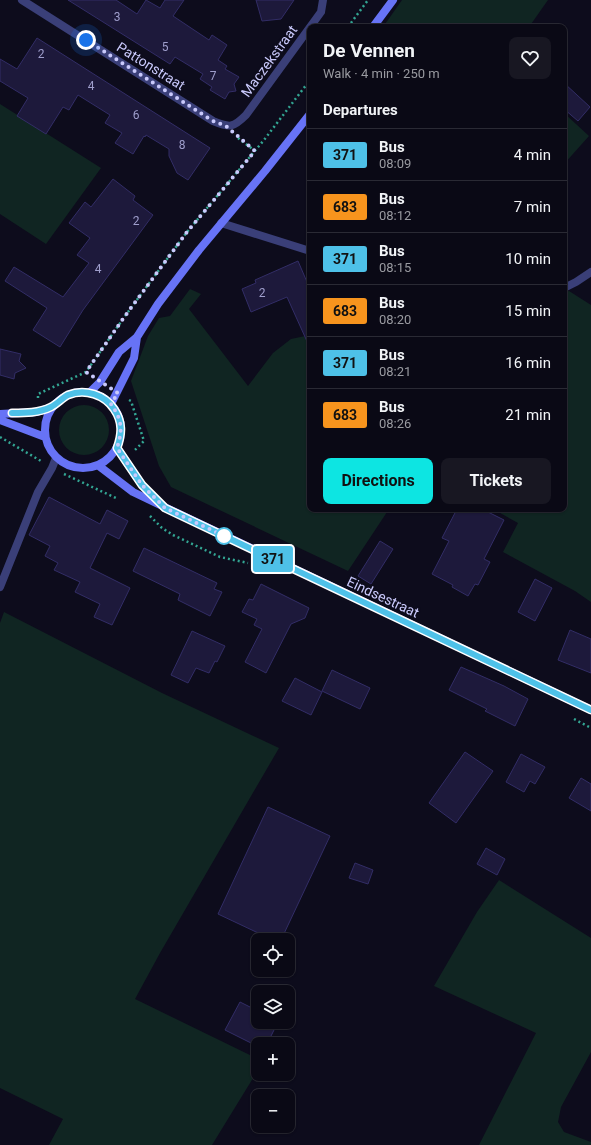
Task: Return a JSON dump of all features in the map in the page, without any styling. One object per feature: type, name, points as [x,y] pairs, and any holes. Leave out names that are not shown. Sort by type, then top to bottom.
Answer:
[{"type":"street","name":"Pattonstraat","points":[[22,0],[213,121],[226,126]]},
{"type":"street","name":"Maczekstraat","points":[[312,24],[321,12],[323,0]]},
{"type":"street","points":[[375,24],[393,0]]},
{"type":"street","name":"Maczekstraat","points":[[226,126],[236,124],[246,115],[307,31]]},
{"type":"street","points":[[90,392],[100,382],[119,352],[137,337],[158,304],[198,250],[266,171],[307,118]]},
{"type":"street","points":[[221,223],[307,250]]},
{"type":"street","points":[[567,286],[591,272]]},
{"type":"street","points":[[111,404],[118,393],[134,358],[137,337]]},
{"type":"street","points":[[90,392],[102,397],[111,404],[118,414],[121,425],[121,436],[117,448],[110,458],[99,466],[84,469],[70,467],[56,458],[49,450],[45,437],[44,426],[52,407],[60,400],[69,394],[90,392]]},
{"type":"street","points":[[0,414],[37,412],[52,407]]},
{"type":"street","points":[[0,420],[45,437]]},
{"type":"street","name":"Eindsestraat","points":[[117,448],[142,485],[165,508]]},
{"type":"street","points":[[0,587],[38,492],[56,458]]},
{"type":"street","name":"Eindsestraat","points":[[99,466],[132,492],[591,710]]},
{"type":"path","points":[[350,24],[368,0]]},
{"type":"path","points":[[100,382],[86,372],[187,232],[255,151],[307,84]]},
{"type":"path","points":[[226,126],[255,151]]},
{"type":"path","points":[[118,393],[131,401],[144,441],[125,460]]},
{"type":"path","points":[[0,437],[31,454]]},
{"type":"path","points":[[95,489],[109,473]]},
{"type":"green space","points":[[402,0],[548,0],[531,24],[385,24]]},
{"type":"green space","points":[[0,104],[101,168],[46,244],[0,214]]},
{"type":"green space","points":[[567,116],[589,136],[567,161]]},
{"type":"green space","points":[[190,289],[201,294],[189,309],[248,386],[273,353],[291,339],[307,336],[307,512],[387,512],[348,571],[171,487],[159,466],[131,381],[148,336],[159,318],[170,316]]},
{"type":"green space","points":[[567,291],[569,291],[591,305],[591,602],[575,591],[503,552],[518,523],[498,512],[567,512]]},
{"type":"green space","points":[[79,405],[89,405],[102,412],[109,425],[109,435],[102,448],[89,455],[79,455],[70,451],[63,444],[59,435],[59,425],[63,416],[70,409]]},
{"type":"green space","points":[[4,612],[162,693],[279,748],[160,953],[135,999],[251,1056],[251,1081],[212,1145],[49,1145],[63,1119],[0,1088],[0,623]]},
{"type":"green space","points":[[499,880],[591,938],[591,1052],[561,1107],[558,1122],[564,1132],[591,1142],[591,1145],[479,1145],[536,1033],[434,986],[477,912]]},
{"type":"building","points":[[68,0],[116,0],[137,14],[146,0],[160,8],[165,0],[184,0],[173,16],[209,40],[212,35],[227,45],[218,60],[227,66],[225,69],[239,77],[234,84],[236,91],[229,92],[225,99],[210,90],[212,87],[200,79],[203,74],[175,57],[170,64]]},
{"type":"building","points":[[256,0],[294,0],[281,19],[262,21]]},
{"type":"building","points":[[37,38],[210,148],[188,180],[177,173],[169,156],[169,149],[146,135],[133,154],[115,143],[122,133],[105,123],[110,115],[78,95],[69,110],[63,107],[46,134],[17,116],[28,98],[0,81],[0,59],[17,69]]},
{"type":"building","points":[[567,86],[590,107],[578,121],[567,112]]},
{"type":"building","points":[[113,179],[135,196],[133,200],[153,215],[83,310],[60,347],[33,330],[47,308],[5,281],[14,267],[63,297],[89,263],[77,255],[90,238],[69,223],[85,202],[91,207]]},
{"type":"building","points":[[298,261],[307,282],[307,341],[287,297],[251,312],[242,289],[256,283],[255,280]]},
{"type":"building","points":[[0,349],[21,354],[19,361],[26,368],[15,373],[14,379],[0,375]]},
{"type":"building","points":[[49,497],[100,524],[107,510],[128,521],[119,539],[107,533],[90,568],[130,588],[112,625],[94,617],[100,604],[75,592],[80,582],[54,570],[58,563],[45,556],[50,546],[29,535]]},
{"type":"building","points":[[455,512],[488,512],[504,520],[484,559],[490,562],[478,585],[475,584],[468,596],[452,587],[453,585],[432,574],[449,541],[442,538]]},
{"type":"building","points":[[380,541],[393,549],[371,584],[358,576]]},
{"type":"building","points":[[144,548],[217,583],[214,589],[222,592],[210,616],[178,600],[180,594],[133,571]]},
{"type":"building","points":[[535,579],[552,588],[535,621],[518,612]]},
{"type":"building","points":[[261,584],[309,608],[305,618],[291,624],[266,673],[245,662],[262,629],[254,625],[257,619],[242,612],[249,599],[253,600]]},
{"type":"building","points":[[570,630],[591,639],[591,673],[558,660]]},
{"type":"building","points":[[192,631],[225,646],[217,662],[215,661],[209,673],[196,668],[188,683],[171,675]]},
{"type":"building","points":[[461,667],[504,686],[528,699],[515,726],[485,711],[487,709],[449,690]]},
{"type":"building","points":[[332,670],[370,688],[360,709],[322,691]]},
{"type":"building","points":[[295,678],[322,692],[311,715],[282,701]]},
{"type":"building","points":[[465,752],[493,771],[456,823],[429,803]]},
{"type":"building","points":[[521,754],[545,767],[535,784],[530,781],[524,792],[506,782]]},
{"type":"building","points":[[581,778],[591,784],[591,811],[569,798]]},
{"type":"building","points":[[268,807],[330,836],[284,933],[258,933],[218,914]]},
{"type":"building","points":[[486,848],[505,859],[497,875],[477,864]]},
{"type":"building","points":[[355,863],[373,870],[368,884],[349,878]]},
{"type":"building","points":[[240,1002],[251,1008],[251,1029],[274,1029],[270,1037],[251,1037],[251,1043],[225,1030]]},
{"type":"bus line","name":"371","points":[[12,413],[37,412],[52,407],[69,394],[79,392],[90,392],[102,397],[111,404],[118,414],[121,425],[121,436],[117,448],[142,485],[165,508],[591,710]]},
{"type":"route","points":[[86,40],[213,121],[226,126],[238,138],[255,151],[162,264],[86,372],[118,393],[111,404],[118,414],[121,425],[121,436],[117,448],[142,485],[165,508],[224,536]]}]
